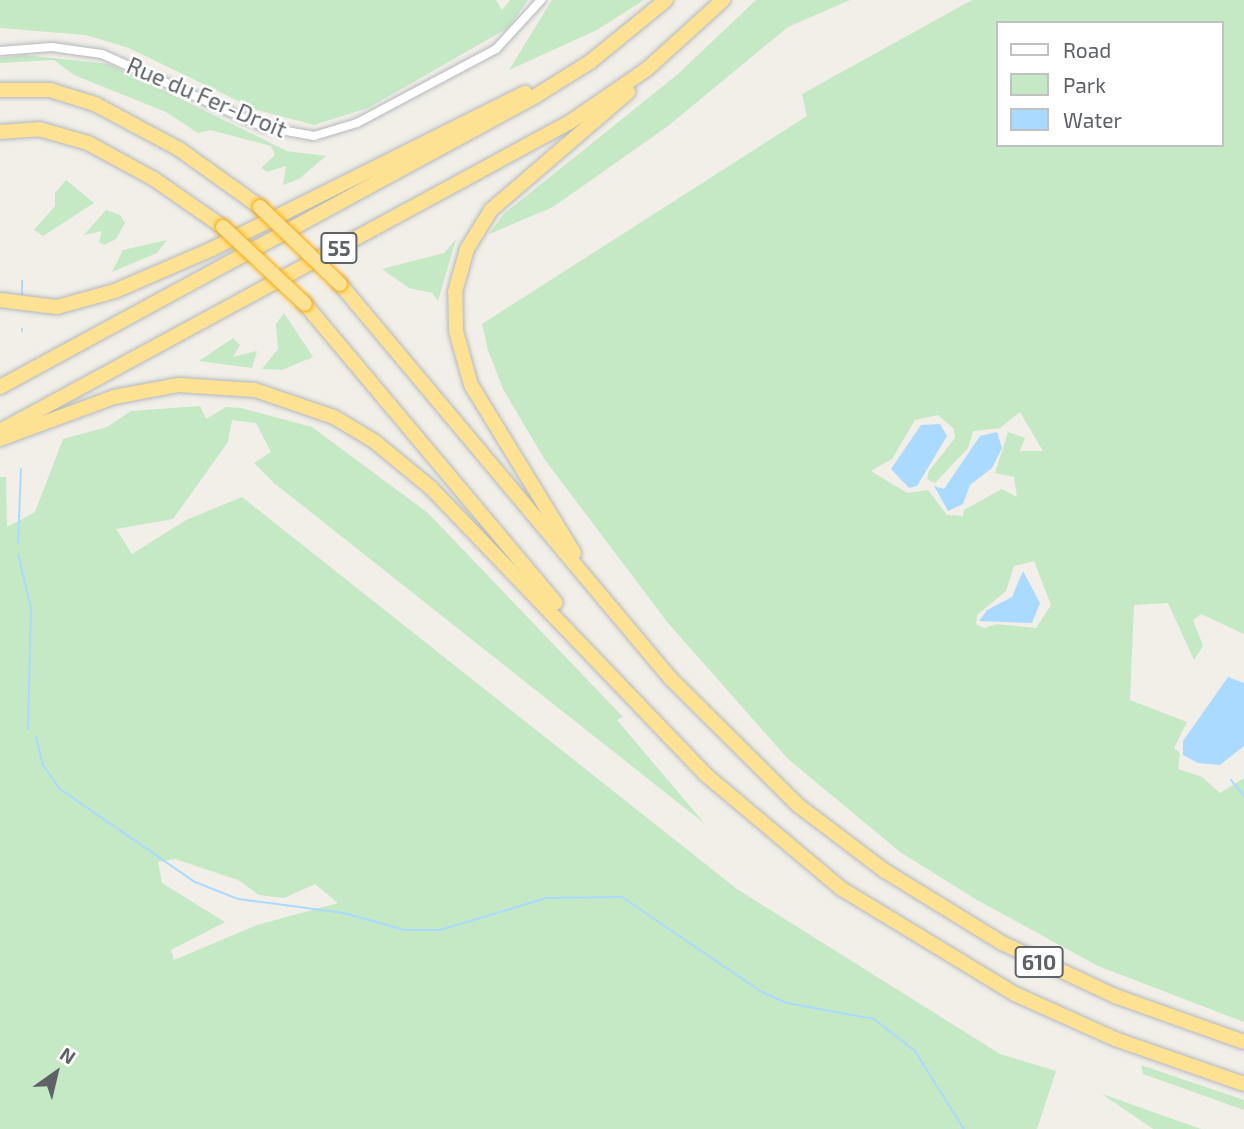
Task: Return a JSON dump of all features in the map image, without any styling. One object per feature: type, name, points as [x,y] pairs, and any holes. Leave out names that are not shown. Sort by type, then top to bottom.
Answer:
[{"type":"highway","name":"55","points":[[0,387],[580,68],[666,0]]},
{"type":"highway","name":"55","points":[[0,432],[558,129],[669,51],[723,0]]},
{"type":"highway","points":[[607,604],[475,393],[457,339],[455,292],[467,249],[491,210],[669,51]]},
{"type":"highway","points":[[0,300],[57,307],[115,291],[580,68]]},
{"type":"highway","points":[[0,90],[50,90],[95,104],[179,149],[260,207],[340,284],[607,604]]},
{"type":"highway","points":[[0,132],[39,129],[88,143],[154,179],[223,227],[305,304],[643,708]]},
{"type":"highway","points":[[0,439],[105,400],[179,385],[246,388],[318,409],[366,435],[423,481],[643,708]]},
{"type":"highway","name":"610","points":[[607,604],[740,752],[885,871],[1058,971],[1244,1042]]},
{"type":"highway","name":"610","points":[[643,708],[758,822],[900,928],[1074,1022],[1244,1084]]},
{"type":"street","name":"Rue du Fer-Droit","points":[[0,51],[52,47],[102,54],[264,127],[314,136],[350,127],[491,52],[519,30],[541,0]]},
{"type":"green space","points":[[0,0],[496,0],[502,10],[510,0],[528,0],[508,28],[368,108],[314,125],[257,110],[129,48],[86,35],[0,28]]},
{"type":"green space","points":[[552,0],[644,0],[597,30],[509,70]]},
{"type":"green space","points":[[756,0],[850,0],[788,27],[668,126],[553,207],[489,234],[504,214],[678,74]]},
{"type":"green space","points":[[972,0],[1244,0],[1244,634],[1201,614],[1193,620],[1203,646],[1194,660],[1168,603],[1134,605],[1130,700],[1187,722],[1174,748],[1180,753],[1178,769],[1202,777],[1220,793],[1244,778],[1244,1022],[1098,966],[977,900],[900,852],[788,759],[668,623],[545,460],[503,389],[488,350],[482,324],[807,116],[802,94]],"holes":[[[1020,412],[1043,451],[1020,451],[1025,438],[1008,432],[995,473],[1014,477],[1017,497],[1002,489],[964,510],[963,516],[947,515],[928,490],[907,493],[871,471],[892,459],[915,420],[938,415],[954,429],[955,438],[929,471],[927,479],[935,483],[968,448],[973,431],[1000,428]],[[1034,561],[1051,605],[1036,628],[997,624],[984,628],[976,624],[977,615],[1006,591],[1014,566]]]},
{"type":"green space","points":[[24,55],[109,64],[287,151],[326,156],[299,179],[283,185],[286,166],[267,172],[261,168],[275,155],[271,146],[210,130],[198,133],[166,112],[74,75],[54,60],[0,63],[0,58]]},
{"type":"green space","points":[[66,180],[94,203],[43,236],[34,230],[55,206],[55,193]]},
{"type":"green space","points":[[106,210],[120,215],[125,223],[116,239],[104,245],[99,242],[102,231],[84,235]]},
{"type":"green space","points":[[456,239],[438,301],[432,293],[409,288],[382,269],[444,253]]},
{"type":"green space","points":[[167,240],[157,253],[112,272],[123,250]]},
{"type":"green space","points":[[284,313],[313,357],[282,370],[262,369],[278,349],[276,324]]},
{"type":"green space","points":[[233,338],[240,345],[233,357],[257,351],[252,368],[199,361]]},
{"type":"green space","points":[[200,406],[206,419],[226,407],[241,408],[312,427],[428,513],[623,717],[617,720],[705,824],[274,483],[254,463],[271,452],[256,423],[232,420],[228,442],[173,519],[116,529],[132,554],[186,520],[242,497],[737,889],[1000,1054],[1056,1071],[1037,1129],[0,1129],[0,477],[6,477],[7,527],[35,512],[63,439],[107,427],[131,411]],"holes":[[[175,859],[238,880],[259,895],[284,898],[315,884],[338,903],[257,925],[174,960],[171,950],[225,922],[162,883],[158,862]]]},
{"type":"green space","points":[[1141,1065],[1244,1100],[1244,1110],[1143,1074]]},
{"type":"green space","points":[[1102,1094],[1201,1129],[1153,1129]]},
{"type":"water","points":[[940,424],[947,436],[917,486],[909,488],[891,469],[921,425]]},
{"type":"water","points":[[997,432],[1002,448],[992,468],[970,485],[963,504],[948,511],[934,486],[944,489],[980,436]]},
{"type":"water","points":[[1023,571],[1040,603],[1032,623],[979,621],[987,610],[1012,597]]},
{"type":"water","points":[[1228,677],[1244,683],[1244,746],[1220,765],[1198,763],[1183,755],[1183,741]]},
{"type":"waterway","points":[[22,281],[22,295]]},
{"type":"waterway","points":[[18,543],[21,469]]},
{"type":"waterway","points":[[18,554],[31,608],[28,729]]},
{"type":"waterway","points":[[36,737],[43,765],[60,789],[195,882],[238,899],[344,913],[405,930],[440,930],[547,898],[622,897],[762,992],[787,1003],[874,1019],[915,1051],[964,1129]]},
{"type":"waterway","points":[[1231,780],[1244,796]]}]
